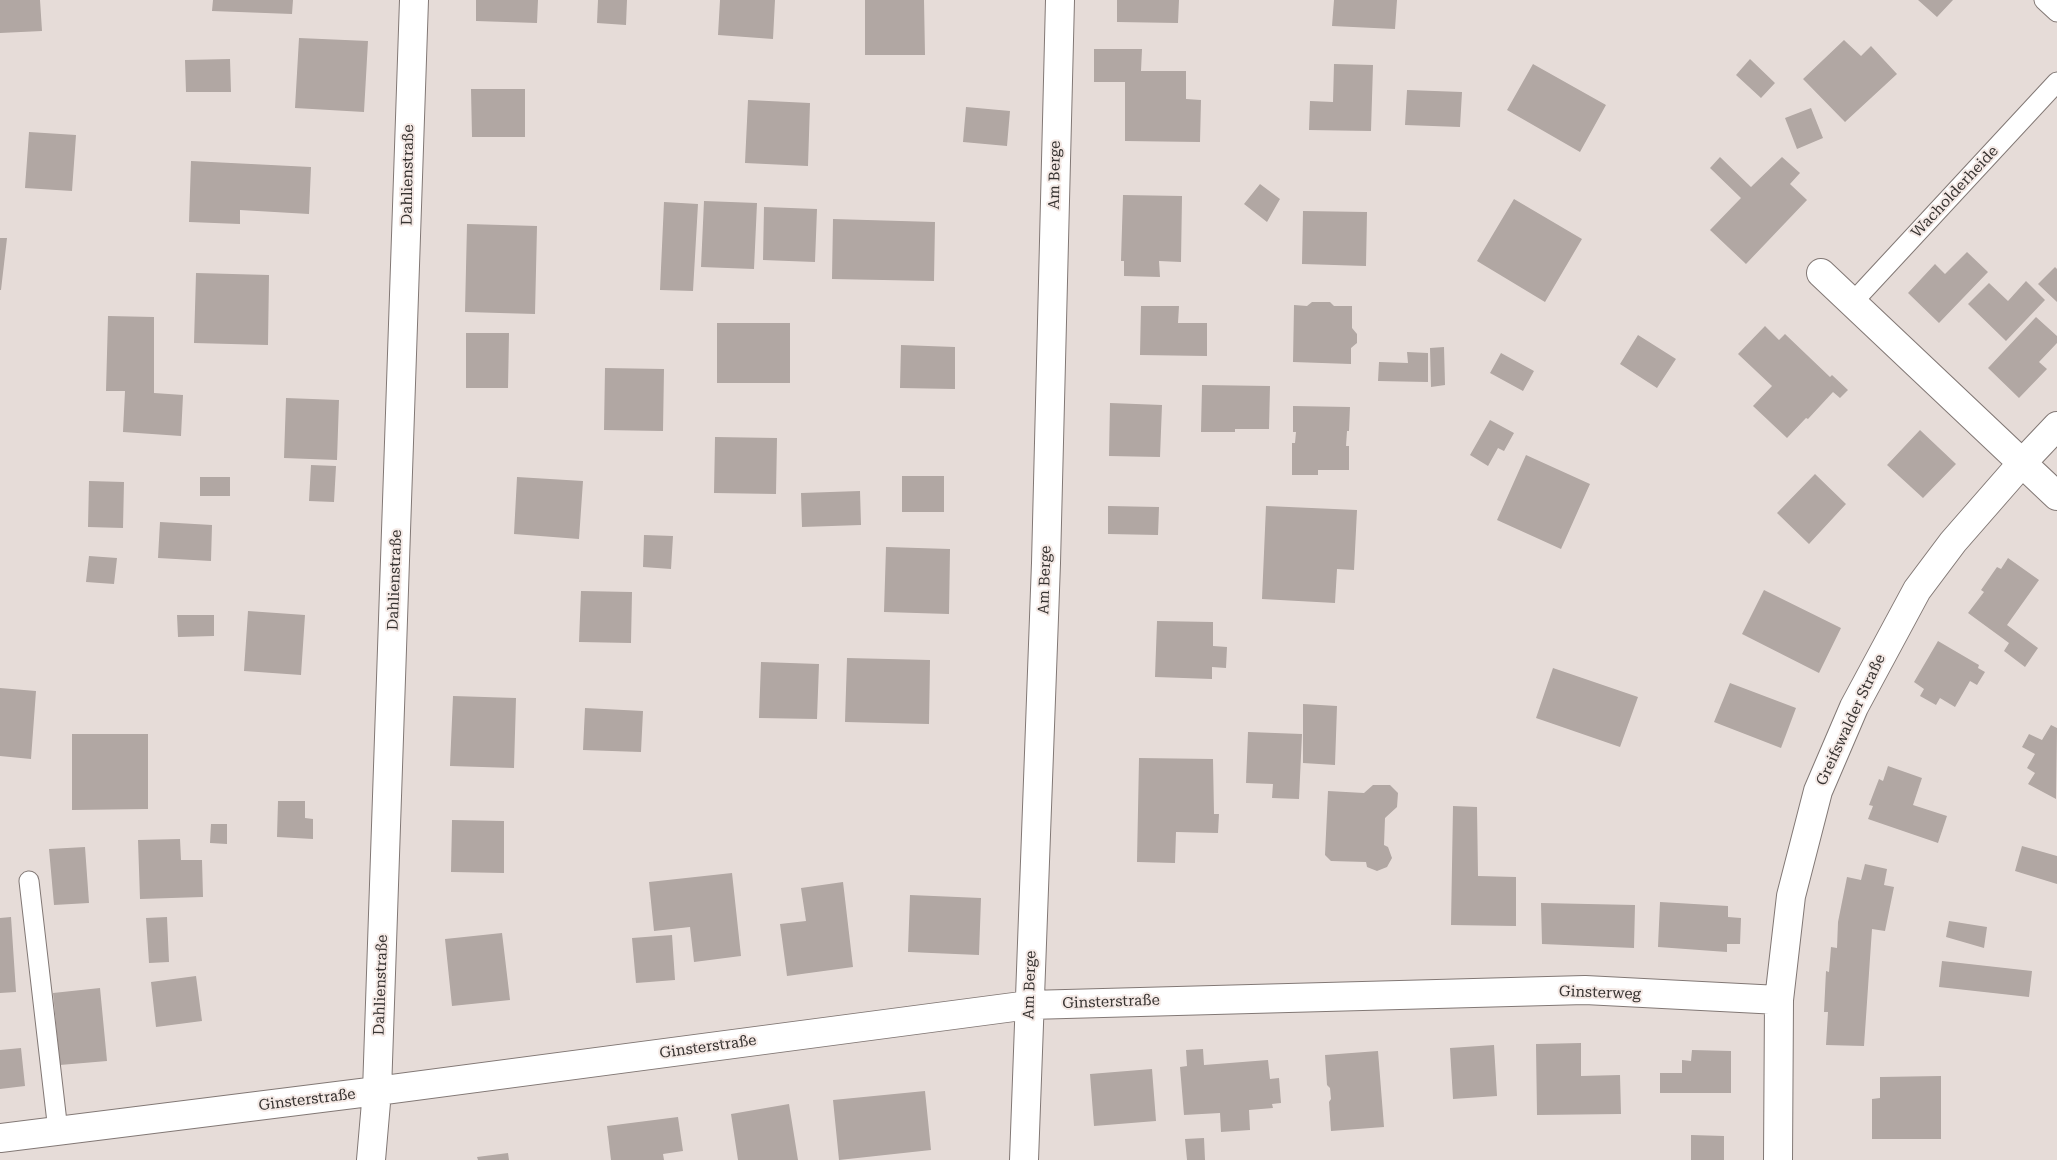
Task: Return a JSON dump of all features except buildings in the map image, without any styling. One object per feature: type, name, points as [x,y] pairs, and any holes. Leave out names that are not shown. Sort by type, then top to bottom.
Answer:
[{"type":"street","name":"Dahlienstraße","points":[[371,1160],[377,1091],[414,0]]},
{"type":"street","name":"Am Berge","points":[[1024,1160],[1045,590],[1060,0]]},
{"type":"street","points":[[1821,273],[2057,496]]},
{"type":"street","name":"Greifswalder Straße","points":[[1778,1160],[1779,1000],[1791,896],[1818,791],[1854,706],[1917,590],[1953,542],[2057,426]]},
{"type":"street","name":"Ginsterweg","points":[[1420,994],[1585,990],[1779,1000]]},
{"type":"street","name":"Ginsterstraße","points":[[0,1138],[377,1091],[1029,1005],[1420,994]]},
{"type":"lane","points":[[2044,0],[2057,12]]},
{"type":"lane","name":"Wacholderheide","points":[[1852,303],[2057,82]]},
{"type":"lane","points":[[29,880],[58,1131]]}]
